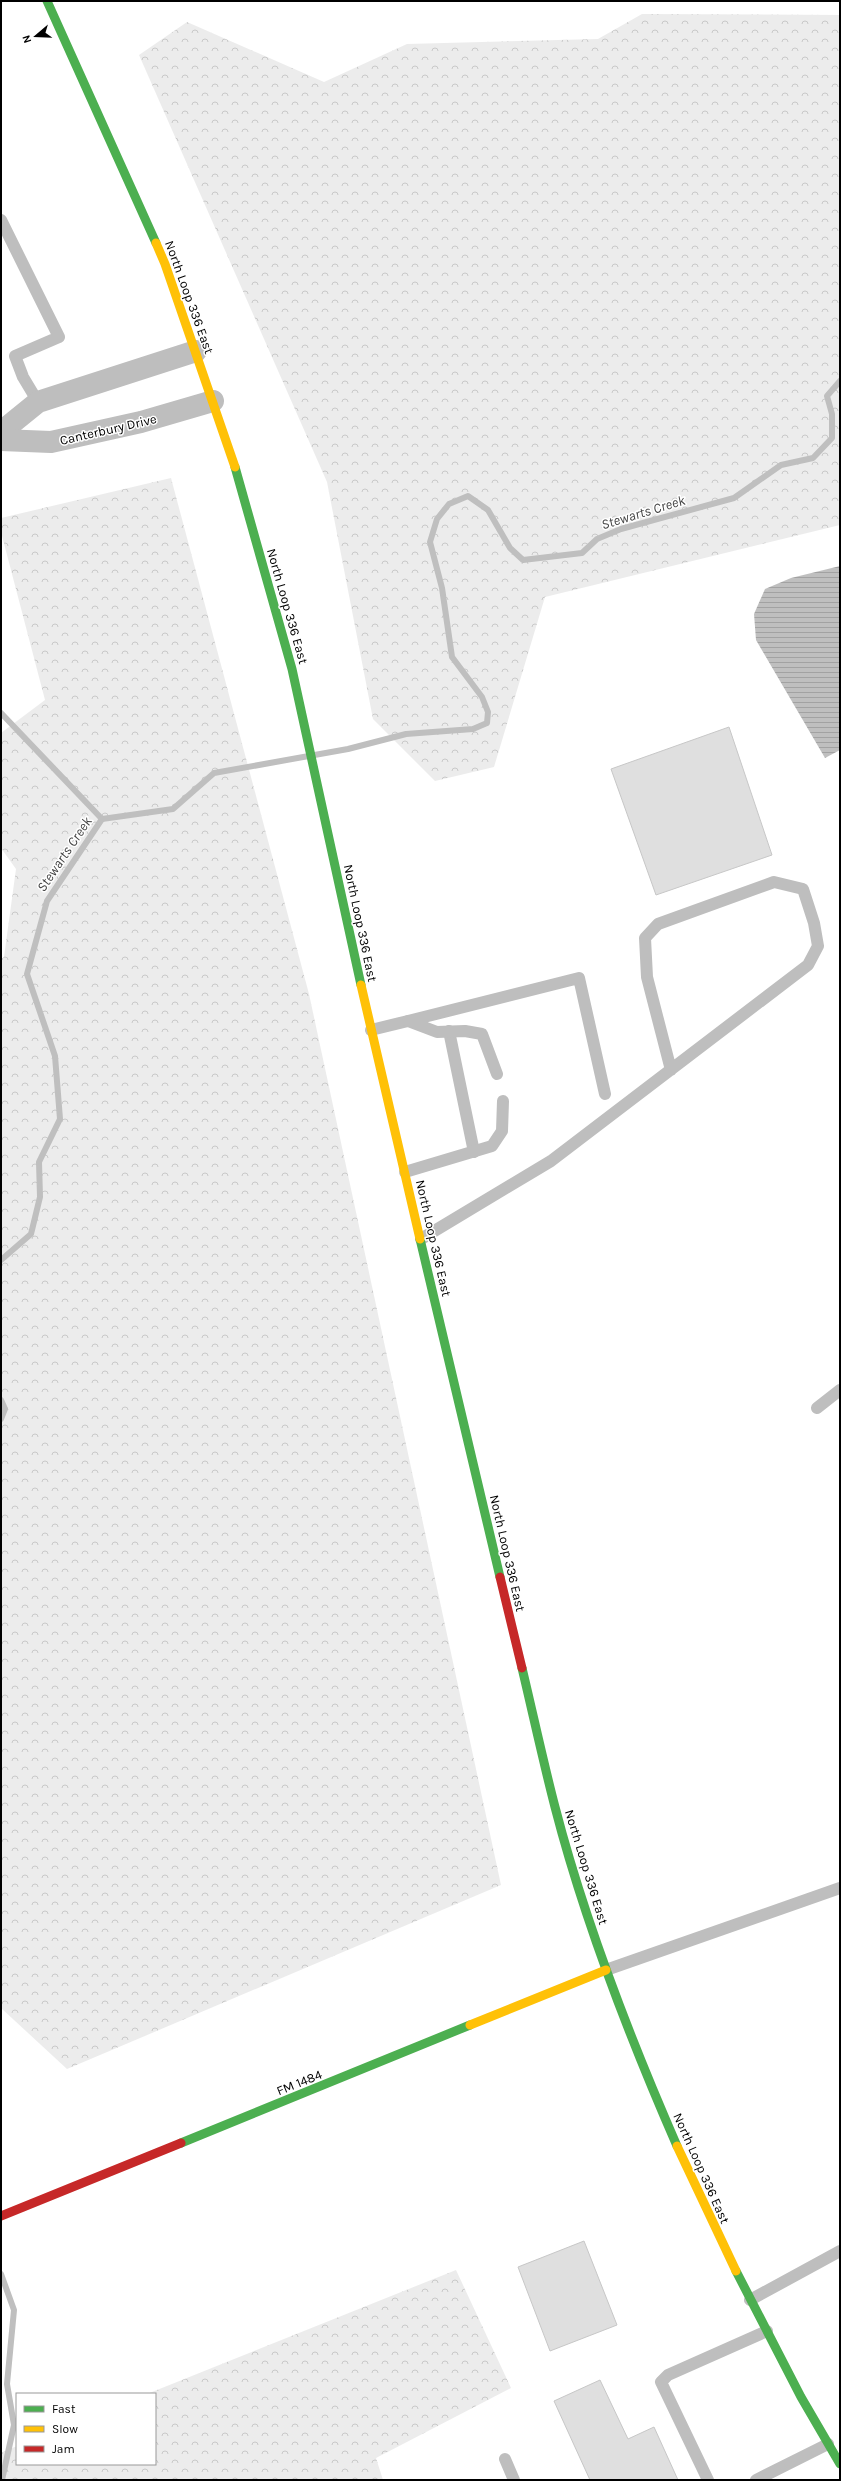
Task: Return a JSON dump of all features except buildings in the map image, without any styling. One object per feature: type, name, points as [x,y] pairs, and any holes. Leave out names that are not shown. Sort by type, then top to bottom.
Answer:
[{"type":"main road","name":"North Loop 336 East","points":[[47,1],[165,264],[232,456],[292,669],[359,968],[371,1030],[555,1808],[606,1970],[666,2118],[720,2242],[767,2332],[840,2464]]},
{"type":"main road","name":"FM 1484","points":[[1,2216],[606,1970]]},
{"type":"street","points":[[1,432],[38,402],[196,352]]},
{"type":"street","name":"Canterbury Drive","points":[[1,440],[51,442],[141,422],[213,401]]},
{"type":"lane","points":[[1,220],[59,337],[15,356],[23,377],[38,402]]},
{"type":"lane","points":[[421,1239],[552,1161],[671,1070],[808,965],[818,946],[814,923],[803,889],[774,882],[658,924],[645,938],[647,977],[671,1070]]},
{"type":"lane","points":[[371,1030],[579,978],[605,1094]]},
{"type":"lane","points":[[408,1021],[437,1032],[466,1031],[482,1034],[497,1074]]},
{"type":"lane","points":[[449,1031],[474,1152]]},
{"type":"lane","points":[[405,1172],[492,1146],[502,1131],[503,1100]]},
{"type":"lane","points":[[817,1408],[840,1390]]},
{"type":"lane","points":[[606,1970],[840,1888]]},
{"type":"lane","points":[[750,2300],[840,2251]]},
{"type":"lane","points":[[708,2480],[661,2382],[668,2375],[767,2332]]},
{"type":"lane","points":[[756,2480],[828,2444]]},
{"type":"lane","points":[[505,2459],[514,2480]]},
{"type":"green space","points":[[642,14],[840,15],[840,525],[545,597],[494,767],[435,781],[373,719],[327,482],[139,55],[187,22],[324,82],[407,44],[598,39]]},
{"type":"green space","points":[[171,478],[309,994],[501,1885],[67,2069],[1,2008],[1,959],[4,957],[16,869],[1,848],[1,733],[45,700],[1,532],[1,518]]},
{"type":"green space","points":[[456,2270],[511,2388],[376,2458],[383,2480],[1,2480],[1,2453],[16,2446],[16,2465],[156,2465],[156,2393],[149,2393]]},
{"type":"shaded area","points":[[840,566],[840,750],[825,758],[756,640],[754,614],[765,589],[791,578]]},
{"type":"waterway","name":"Stewarts Creek","points":[[102,819],[173,809],[214,773],[348,749],[406,734],[473,729],[487,723],[488,712],[482,697],[452,657],[442,588],[430,542],[437,519],[449,504],[468,496],[488,510],[510,548],[523,560],[582,553],[597,539],[621,529],[734,498],[781,465],[813,458],[832,438],[832,414],[827,396],[840,381]]},
{"type":"waterway","points":[[1,713],[102,819]]},
{"type":"waterway","name":"Stewarts Creek","points":[[1,1260],[31,1234],[40,1197],[39,1162],[60,1119],[55,1056],[27,974],[47,901],[102,819]]},
{"type":"waterway","name":"Stewarts Creek","points":[[1,1400],[5,1409],[1,1419]]},
{"type":"waterway","name":"Stewarts Creek","points":[[1,2274],[14,2310],[7,2384],[14,2425],[2,2480]]},
{"type":"traffic: fast","points":[[47,1],[156,243]]},
{"type":"traffic: fast","points":[[235,467],[292,669],[361,985]]},
{"type":"traffic: fast","points":[[420,1239],[500,1577]]},
{"type":"traffic: fast","points":[[522,1668],[555,1807],[580,1893],[625,2021],[677,2146]]},
{"type":"traffic: fast","points":[[181,2143],[470,2025]]},
{"type":"traffic: fast","points":[[736,2271],[801,2397],[840,2464]]},
{"type":"traffic: slow","points":[[156,243],[165,264],[235,467]]},
{"type":"traffic: slow","points":[[361,985],[420,1239]]},
{"type":"traffic: slow","points":[[470,2025],[606,1970]]},
{"type":"traffic: slow","points":[[677,2146],[736,2271]]},
{"type":"traffic: jam","points":[[500,1577],[522,1668]]},
{"type":"traffic: jam","points":[[1,2216],[181,2143]]}]
